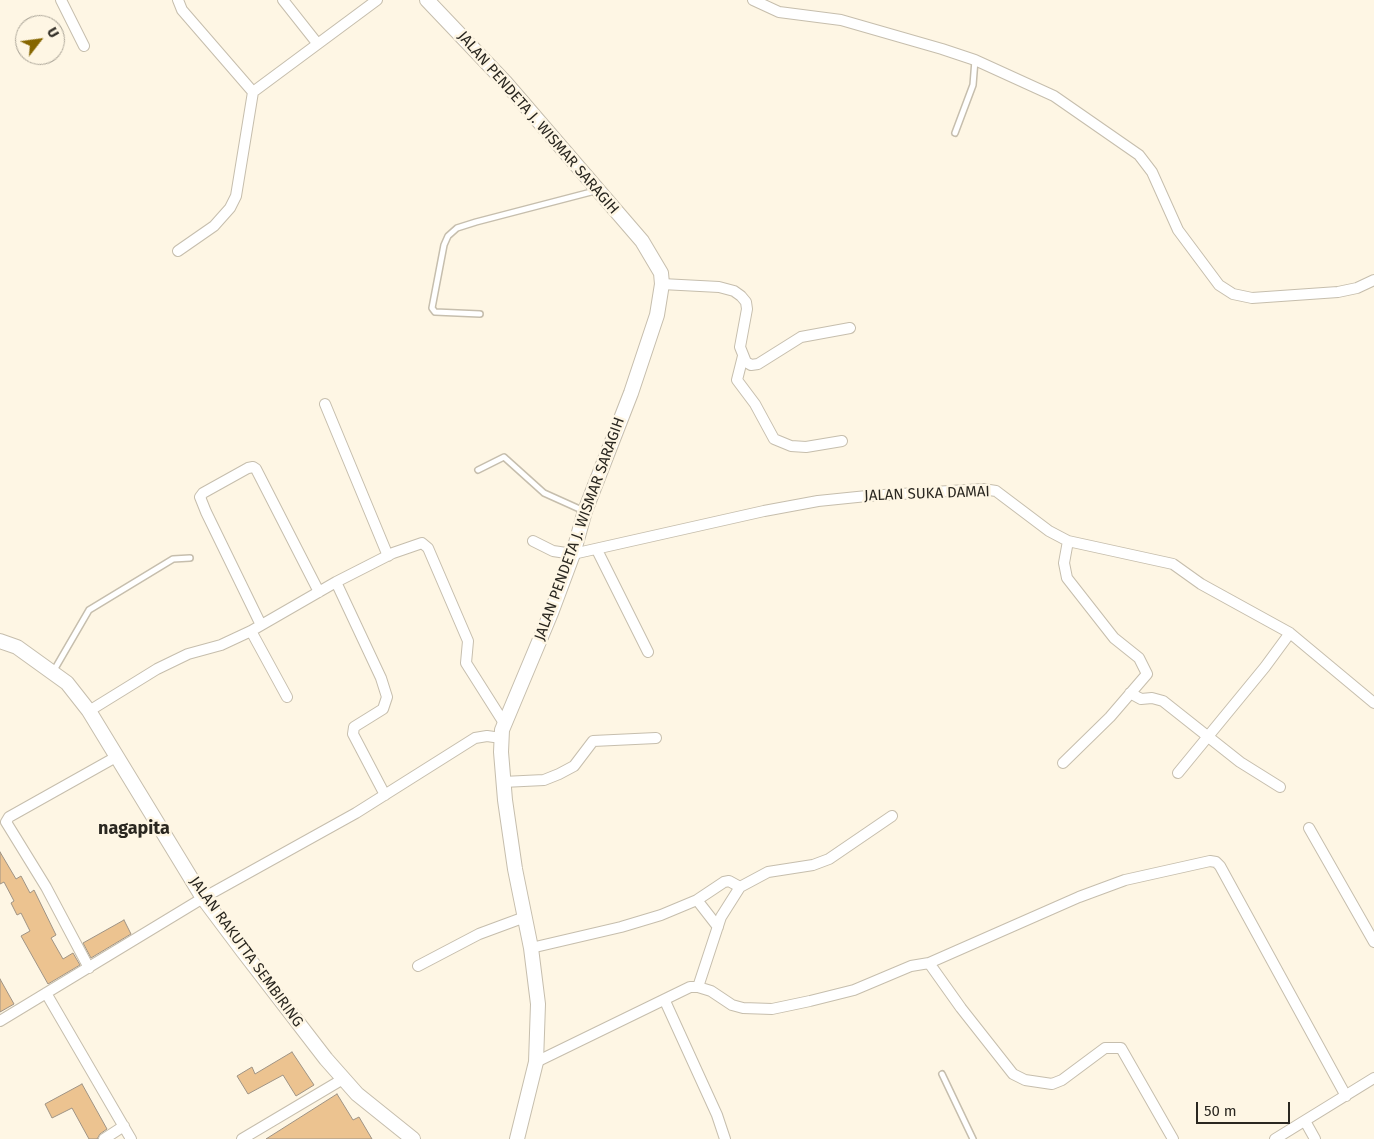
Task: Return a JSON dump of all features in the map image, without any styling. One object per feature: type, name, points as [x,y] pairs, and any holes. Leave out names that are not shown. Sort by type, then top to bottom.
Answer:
[{"type":"street","points":[[61,0],[84,46]]},
{"type":"street","points":[[178,0],[182,10],[253,92]]},
{"type":"street","points":[[283,0],[317,43]]},
{"type":"street","points":[[178,251],[214,226],[233,202],[253,92],[377,0]]},
{"type":"street","name":"JALAN PENDETA J. WISMAR SARAGIH","points":[[428,0],[505,82],[598,190],[654,258],[661,273],[662,284],[657,315],[585,511],[573,554],[551,613],[504,723],[501,738],[503,782],[515,869],[531,948],[538,1004],[536,1062],[517,1139]]},
{"type":"street","points":[[753,0],[779,12],[841,20],[975,60],[1054,96],[1139,155],[1152,172],[1178,230],[1219,285],[1228,292],[1252,298],[1338,292],[1357,288],[1374,280]]},
{"type":"street","points":[[662,284],[719,287],[734,291],[741,296],[746,302],[746,309],[740,348],[750,365],[758,364],[801,337],[850,328]]},
{"type":"street","points":[[743,356],[737,380],[755,404],[774,438],[791,446],[806,447],[842,441]]},
{"type":"street","points":[[325,404],[388,556]]},
{"type":"street","points":[[261,625],[200,497],[248,468],[256,469],[319,592]]},
{"type":"street","name":"JALAN SUKA DAMAI","points":[[573,554],[818,501],[983,489],[996,491],[1006,496],[1050,531],[1068,541],[1173,564],[1201,584],[1290,633],[1374,702]]},
{"type":"street","points":[[533,541],[553,551],[573,554]]},
{"type":"street","points":[[1064,763],[1099,729],[1147,674],[1146,669],[1138,658],[1114,638],[1067,578],[1064,563],[1068,541]]},
{"type":"street","points":[[89,711],[158,669],[188,654],[221,645],[252,631],[336,582],[388,556],[422,543],[428,548],[468,641],[466,663],[504,723]]},
{"type":"street","points":[[597,550],[648,652]]},
{"type":"street","points":[[336,582],[381,678],[387,697],[383,709],[354,727],[353,734],[385,795]]},
{"type":"street","points":[[252,631],[287,697]]},
{"type":"street","points":[[1178,773],[1265,667],[1290,633]]},
{"type":"street","name":"JALAN RAKUTTA SEMBIRING","points":[[0,641],[18,646],[67,683],[89,711],[203,898],[326,1059],[357,1094],[414,1139]]},
{"type":"street","points":[[1130,693],[1141,699],[1152,698],[1163,701],[1250,770],[1280,787]]},
{"type":"street","points":[[0,1021],[203,898],[385,795],[475,738],[487,736],[501,738]]},
{"type":"street","points":[[503,782],[544,780],[560,774],[574,766],[593,740],[656,738]]},
{"type":"street","points":[[89,968],[46,887],[6,822],[9,817],[116,757]]},
{"type":"street","points":[[698,987],[718,927],[740,887],[768,872],[813,865],[829,858],[892,816]]},
{"type":"street","points":[[1309,828],[1374,942]]},
{"type":"street","points":[[536,1062],[665,1001],[690,987],[698,987],[743,1008],[772,1008],[854,990],[911,966],[929,963],[1079,897],[1125,880],[1210,861],[1216,862],[1346,1096]]},
{"type":"street","points":[[531,948],[621,928],[697,900],[724,882],[729,881],[740,887]]},
{"type":"street","points":[[697,900],[718,927]]},
{"type":"street","points":[[418,966],[479,934],[525,917]]},
{"type":"street","points":[[929,963],[961,1008],[1014,1074],[1025,1080],[1052,1084],[1062,1080],[1105,1048],[1120,1048],[1173,1139]]},
{"type":"street","points":[[46,993],[131,1139]]},
{"type":"street","points":[[665,1001],[717,1115],[725,1139]]},
{"type":"street","points":[[1275,1139],[1374,1078]]},
{"type":"street","points":[[242,1139],[254,1136],[344,1079]]},
{"type":"street","points":[[1305,1121],[1315,1139]]},
{"type":"street","points":[[104,1139],[124,1126]]},
{"type":"lane","points":[[956,132],[973,85],[975,60]]},
{"type":"lane","points":[[480,314],[435,312],[432,308],[444,245],[448,236],[457,228],[476,222],[598,190]]},
{"type":"lane","points":[[478,470],[504,457],[544,493],[585,511]]},
{"type":"lane","points":[[53,673],[89,610],[173,559],[190,558]]},
{"type":"lane","points":[[942,1074],[973,1139]]},
{"type":"building","points":[[0,852],[16,879],[21,876],[30,893],[34,890],[56,935],[51,938],[63,959],[73,953],[80,965],[48,984],[21,936],[30,931],[21,913],[17,915],[11,903],[14,901],[4,882],[0,884]]},
{"type":"building","points":[[124,920],[131,934],[91,958],[83,943]]},
{"type":"building","points":[[0,979],[14,1004],[0,1012]]},
{"type":"building","points":[[292,1052],[314,1085],[296,1096],[283,1075],[248,1094],[237,1076],[252,1067],[255,1074]]},
{"type":"building","points":[[82,1084],[107,1129],[97,1139],[89,1139],[72,1108],[52,1118],[45,1104]]},
{"type":"building","points":[[337,1094],[353,1120],[359,1117],[372,1139],[266,1139]]},
{"type":"district","name":"nagapita","points":[[134,829]]}]
